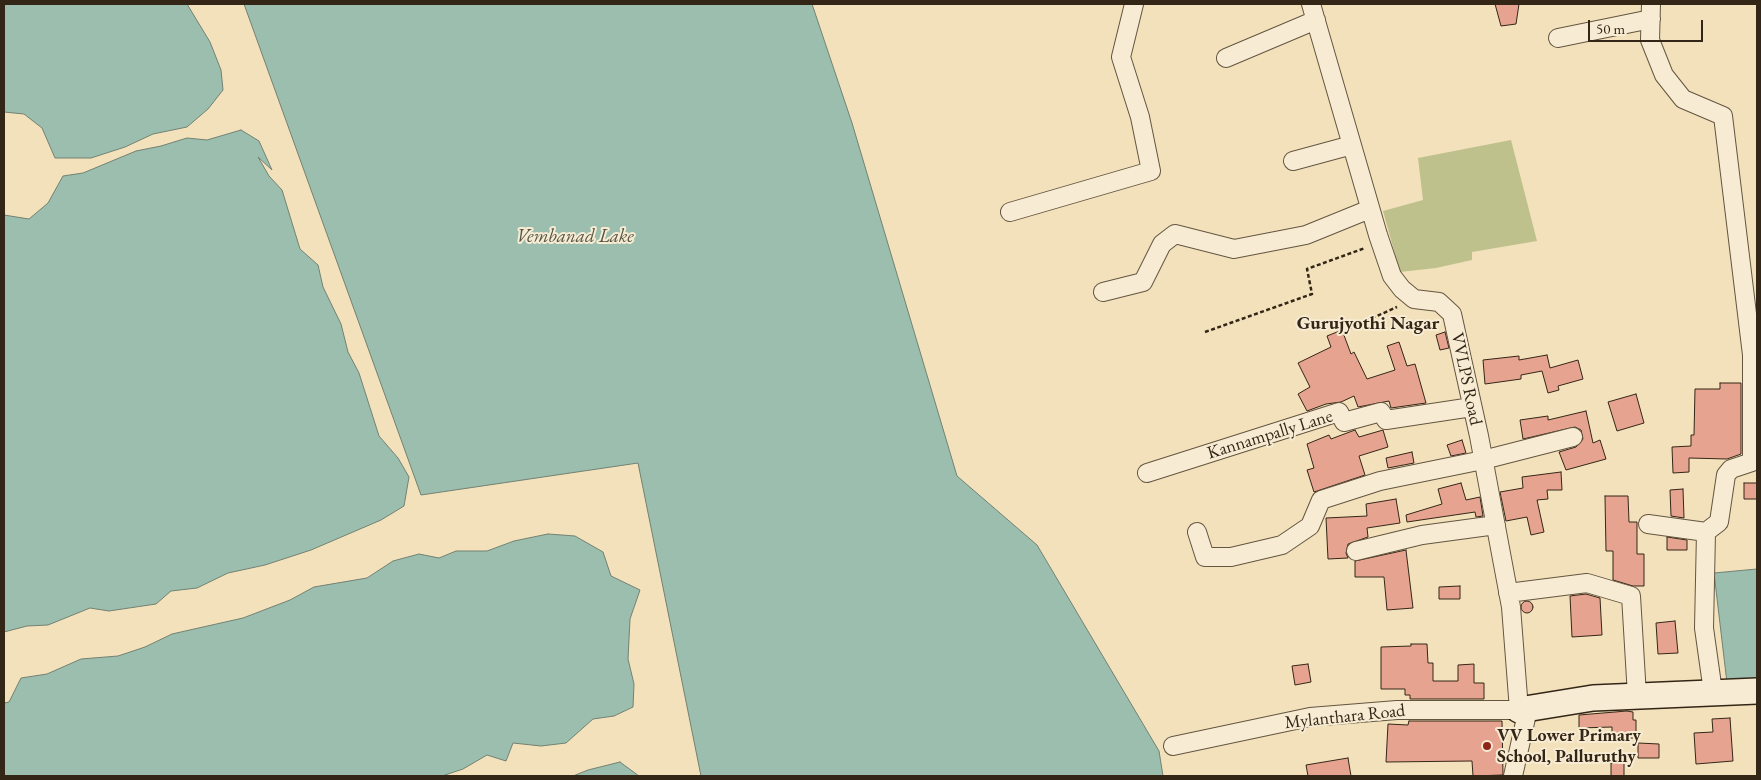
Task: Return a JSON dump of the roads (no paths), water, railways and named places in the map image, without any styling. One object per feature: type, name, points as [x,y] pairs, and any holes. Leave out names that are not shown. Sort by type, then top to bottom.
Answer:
[{"type":"street","points":[[1010,212],[1151,171],[1140,118],[1121,57],[1134,4]]},
{"type":"street","points":[[1558,38],[1651,11],[1650,40],[1664,75],[1683,99],[1723,116],[1752,355],[1752,462],[1731,469],[1726,475],[1719,522],[1706,532],[1648,524]]},
{"type":"street","points":[[1103,292],[1143,282],[1162,244],[1174,234],[1234,249],[1306,235],[1370,209],[1314,12],[1226,58]]},
{"type":"street","points":[[1293,161],[1352,144]]},
{"type":"street","name":"VVLPS Road","points":[[1370,209],[1392,276],[1402,289],[1414,299],[1439,302],[1452,314],[1496,525],[1508,593],[1524,709],[1513,776]]},
{"type":"street","name":"Kannampally Lane","points":[[1147,473],[1339,412],[1344,422],[1381,412],[1386,420],[1472,407]]},
{"type":"street","points":[[1197,532],[1205,556],[1232,557],[1265,549],[1282,544],[1310,526],[1321,500],[1380,481],[1483,460],[1573,437]]},
{"type":"street","points":[[1356,551],[1422,535],[1496,525]]},
{"type":"street","points":[[1706,532],[1704,628],[1713,692]]},
{"type":"street","points":[[1508,593],[1587,582],[1631,596],[1638,696]]},
{"type":"street","points":[[1524,709],[1593,698],[1757,691]]},
{"type":"street","name":"Mylanthara Road","points":[[1173,746],[1310,717],[1397,710],[1524,709]]},
{"type":"water","points":[[4,4],[187,4],[210,42],[221,70],[223,90],[208,109],[187,127],[153,134],[125,147],[91,158],[55,158],[42,128],[24,114],[4,112]]},
{"type":"water","name":"Vembanad Lake","points":[[244,4],[812,4],[852,123],[957,476],[1037,545],[1159,751],[1163,776],[701,776],[638,463],[421,495]]},
{"type":"water","points":[[241,130],[259,141],[272,170],[258,157],[269,176],[282,190],[300,249],[318,265],[323,287],[341,324],[348,352],[359,373],[379,436],[398,458],[409,477],[404,506],[381,520],[311,550],[265,565],[228,573],[197,588],[171,591],[156,604],[109,611],[90,608],[48,625],[27,626],[4,632],[4,215],[29,219],[48,203],[63,176],[83,173],[136,151],[187,138],[207,140]]},
{"type":"water","points":[[548,534],[575,536],[603,552],[611,576],[640,590],[630,619],[628,659],[634,684],[633,707],[614,716],[593,719],[566,743],[541,746],[513,743],[506,761],[487,755],[463,769],[442,776],[4,776],[4,703],[9,702],[21,678],[47,674],[81,659],[118,656],[145,647],[172,634],[243,618],[290,600],[314,587],[367,578],[393,561],[419,554],[439,558],[456,551],[487,551],[514,541]]},
{"type":"water","points":[[1757,569],[1757,681],[1727,683],[1714,573]]},
{"type":"water","points":[[620,762],[639,776],[573,776],[588,770]]},
{"type":"place","name":"VV Lower Primary School, Palluruthy","points":[[1487,746]]},
{"type":"district","name":"Gurujyothi Nagar","points":[[1368,324]]}]
